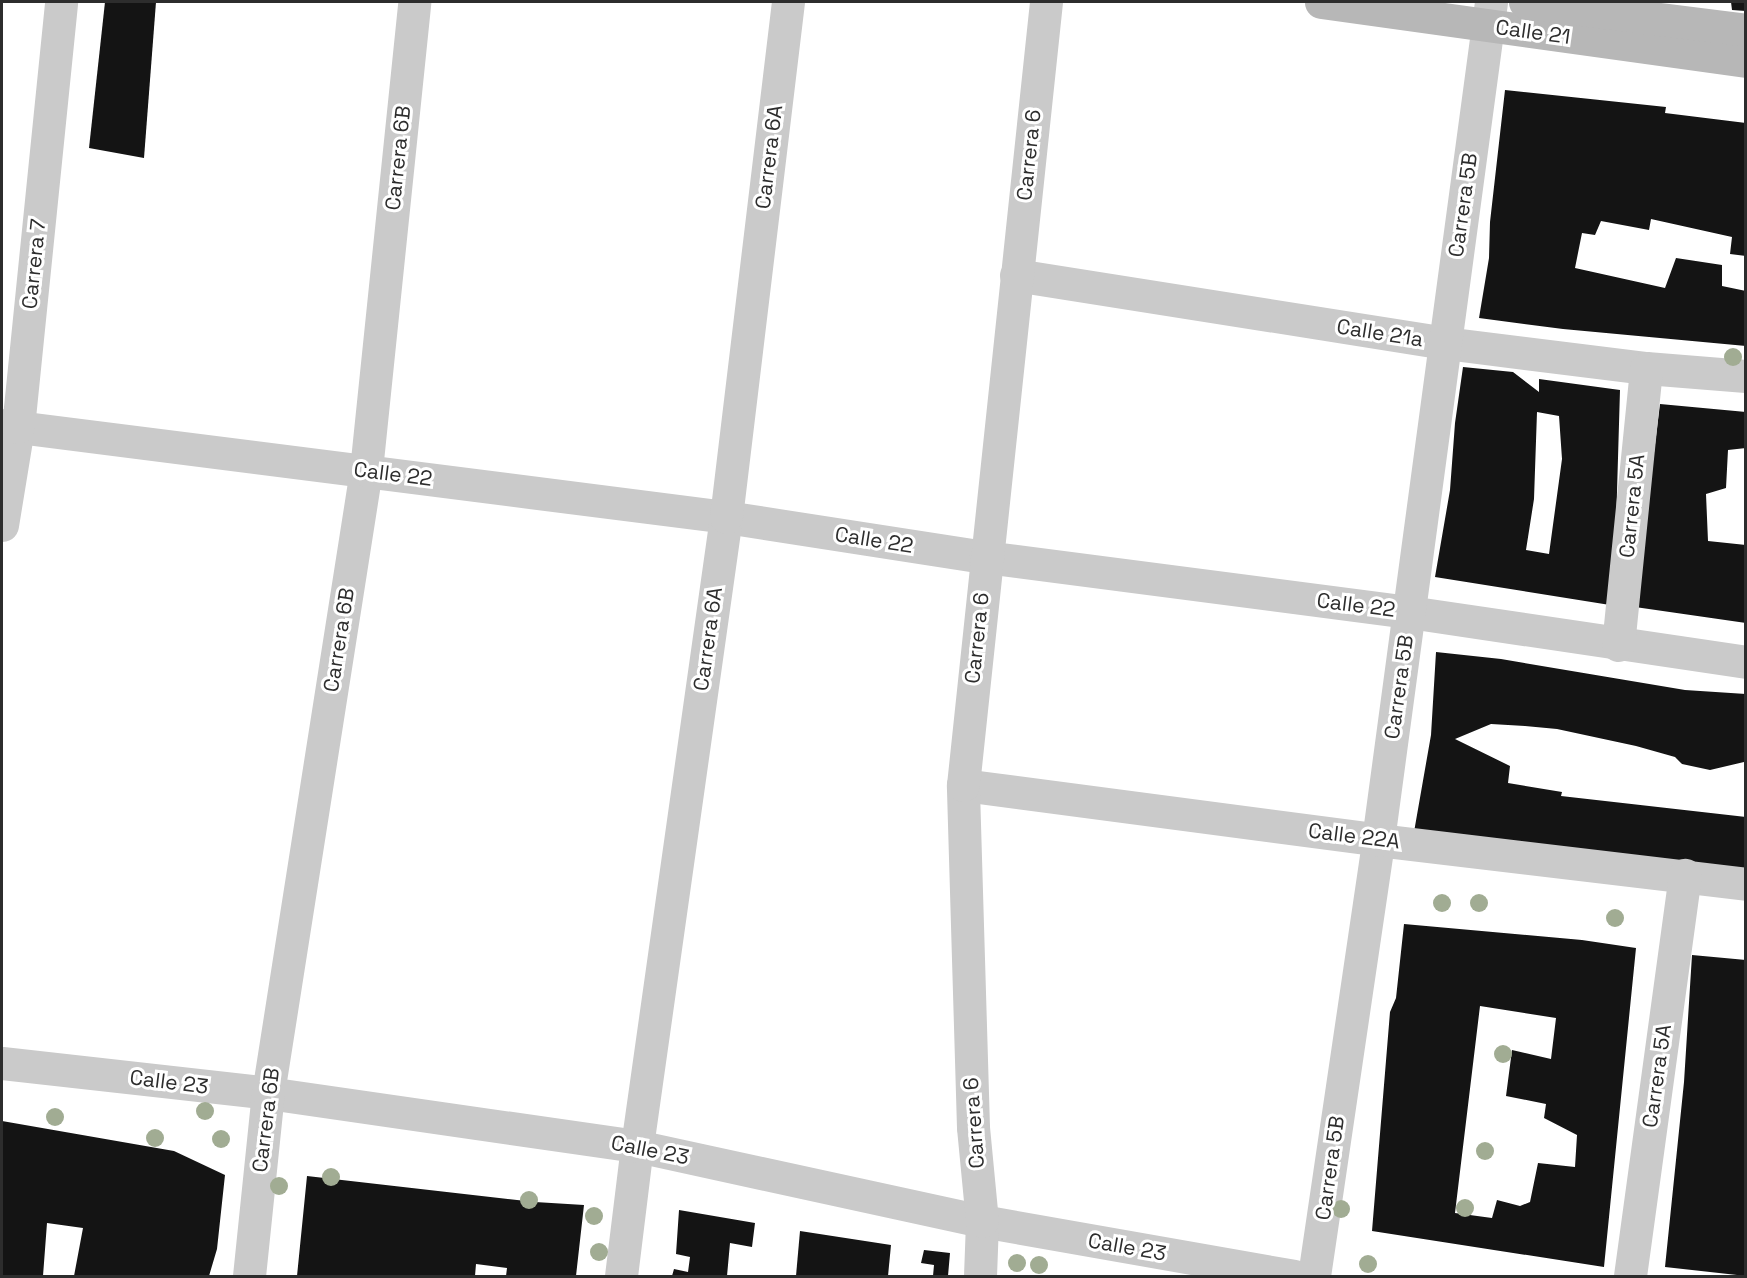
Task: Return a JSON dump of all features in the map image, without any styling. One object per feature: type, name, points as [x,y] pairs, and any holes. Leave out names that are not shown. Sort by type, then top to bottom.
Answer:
[{"type":"main road","name":"Calle 21","points":[[1321,2],[1746,30]]},
{"type":"main road","name":"Calle 21","points":[[1525,2],[1695,27],[1746,61]]},
{"type":"street","name":"Carrera 7","points":[[2,525],[10,426],[61,2]]},
{"type":"street","name":"Carrera 6B","points":[[249,1276],[268,1093],[366,470],[414,2]]},
{"type":"street","name":"Carrera 6A","points":[[621,1276],[637,1146],[726,517],[788,2]]},
{"type":"street","name":"Carrera 6","points":[[980,1276],[982,1221],[973,1127],[963,785],[985,557],[1046,2]]},
{"type":"street","name":"Carrera 5B","points":[[1314,1276],[1410,612],[1489,13]]},
{"type":"street","name":"Calle 21a","points":[[1016,275],[1445,344],[1646,368],[1746,376]]},
{"type":"street","name":"Carrera 5A","points":[[1618,645],[1646,368]]},
{"type":"street","name":"Calle 22","points":[[10,426],[726,517],[985,557],[1410,612],[1618,645],[1746,662]]},
{"type":"street","name":"Calle 22A","points":[[963,785],[1378,840],[1684,874],[1746,884]]},
{"type":"street","name":"Carrera 5A","points":[[1630,1276],[1684,874]]},
{"type":"street","name":"Calle 23","points":[[2,1063],[268,1093],[637,1146],[982,1221],[1293,1276]]},
{"type":"building","points":[[105,2],[156,2],[144,158],[89,148]]},
{"type":"building","points":[[1731,2],[1746,2],[1746,11],[1732,10]]},
{"type":"building","points":[[1505,90],[1666,107],[1665,113],[1746,123],[1746,256],[1730,254],[1732,237],[1651,219],[1649,230],[1601,221],[1595,235],[1582,233],[1575,268],[1665,288],[1676,258],[1722,265],[1722,286],[1746,291],[1746,346],[1563,329],[1479,318],[1489,258],[1490,222]]},
{"type":"building","points":[[1463,367],[1513,372],[1539,392],[1539,379],[1620,390],[1616,526],[1610,605],[1435,577],[1450,490],[1455,423]],"holes":[[[1537,412],[1559,416],[1562,459],[1549,554],[1526,550],[1534,499]]]},
{"type":"building","points":[[1660,404],[1746,412],[1746,448],[1728,450],[1726,488],[1706,494],[1708,541],[1746,545],[1746,623],[1635,607]]},
{"type":"building","points":[[1436,652],[1501,659],[1685,690],[1746,694],[1746,765],[1744,762],[1710,770],[1682,764],[1675,757],[1636,746],[1557,729],[1525,726],[1491,724],[1455,739],[1510,766],[1508,783],[1562,792],[1561,796],[1746,817],[1746,871],[1414,832],[1431,735]]},
{"type":"building","points":[[1404,924],[1582,940],[1636,948],[1604,1267],[1372,1231],[1390,1012],[1396,998]],"holes":[[[1480,1006],[1556,1018],[1551,1059],[1512,1050],[1506,1096],[1546,1104],[1544,1118],[1577,1135],[1575,1167],[1538,1163],[1530,1202],[1520,1206],[1497,1200],[1492,1218],[1455,1213]]]},
{"type":"building","points":[[1692,955],[1746,960],[1746,1276],[1665,1267],[1684,1082]]},
{"type":"building","points":[[2,1121],[174,1151],[225,1175],[217,1249],[209,1276],[74,1276],[83,1228],[47,1223],[43,1276],[2,1276]]},
{"type":"building","points":[[307,1176],[535,1202],[584,1205],[576,1276],[506,1276],[507,1268],[476,1264],[475,1276],[297,1276]]},
{"type":"building","points":[[679,1210],[755,1223],[752,1247],[730,1243],[727,1276],[672,1276],[674,1269],[688,1272],[690,1257],[676,1254]]},
{"type":"building","points":[[800,1231],[891,1245],[888,1276],[796,1276]]},
{"type":"building","points":[[924,1250],[950,1253],[948,1276],[933,1276],[934,1265],[921,1263]]}]
